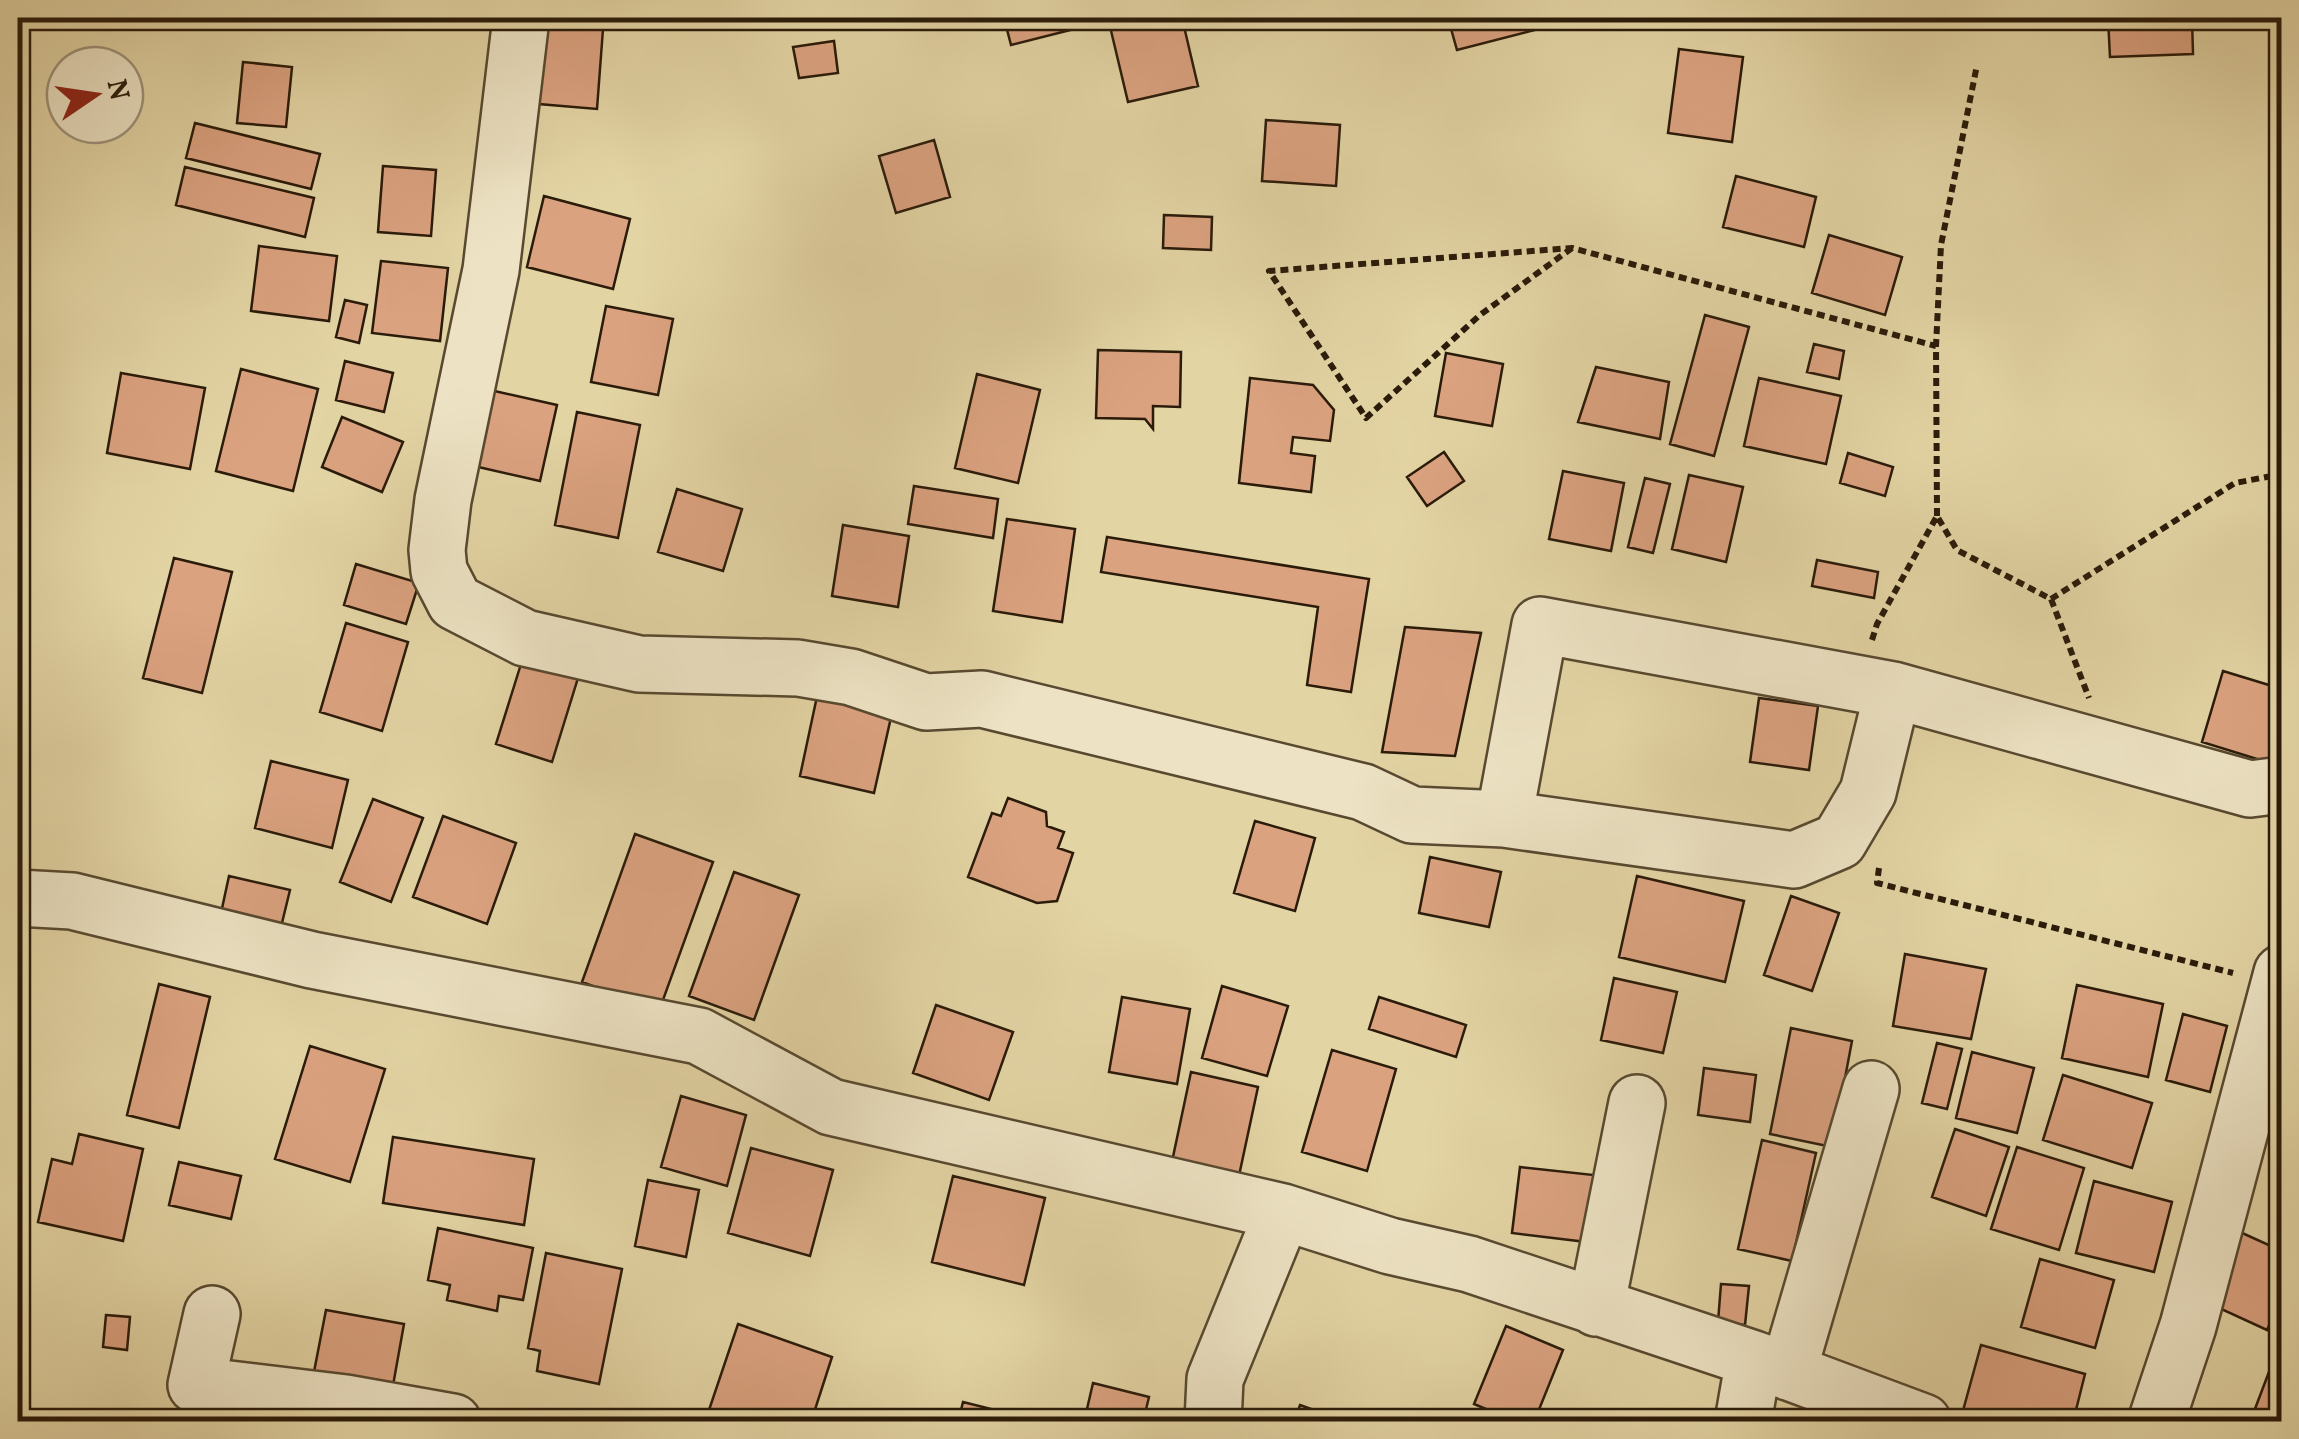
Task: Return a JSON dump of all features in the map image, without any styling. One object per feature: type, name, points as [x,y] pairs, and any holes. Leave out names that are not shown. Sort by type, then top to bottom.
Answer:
[{"type":"street","points":[[521,18],[491,270],[443,500],[437,550],[439,571],[456,602],[498,627],[524,638],[639,664],[798,668],[851,676],[926,702],[982,700],[1362,792],[1412,815],[1504,819],[1794,860],[1839,840],[1868,792],[1876,688]]},
{"type":"street","points":[[1504,819],[1540,625],[1876,688],[2250,789],[2282,785]]},
{"type":"street","points":[[18,898],[72,901],[312,960],[699,1036],[831,1107],[1283,1212],[1390,1246],[1470,1264],[1923,1422]]},
{"type":"street","points":[[2156,1422],[2188,1326],[2280,978]]},
{"type":"street","points":[[1743,1422],[1771,1366],[1871,1089]]},
{"type":"street","points":[[1596,1308],[1637,1103]]},
{"type":"street","points":[[1213,1422],[1215,1379],[1283,1212]]},
{"type":"street","points":[[212,1314],[196,1384],[346,1403],[452,1422]]},
{"type":"path","points":[[1876,688],[1877,624],[1937,516],[1936,346],[1941,245],[1977,65]]},
{"type":"path","points":[[1572,248],[1480,316],[1366,418],[1268,271],[1572,248],[1936,346]]},
{"type":"path","points":[[2051,598],[2235,484],[2282,474]]},
{"type":"path","points":[[1937,516],[1957,550],[2051,598],[2104,747]]},
{"type":"path","points":[[1879,864],[1878,884],[2280,978]]},
{"type":"building","points":[[1004,18],[1084,18],[1086,26],[1011,45]]},
{"type":"building","points":[[1108,18],[1182,18],[1198,86],[1128,102]]},
{"type":"building","points":[[1448,18],[1552,18],[1554,25],[1457,50]]},
{"type":"building","points":[[2108,18],[2192,18],[2193,54],[2110,57]]},
{"type":"building","points":[[533,23],[603,29],[597,109],[527,103]]},
{"type":"building","points":[[834,41],[838,73],[799,78],[793,47]]},
{"type":"building","points":[[1679,49],[1743,57],[1732,142],[1668,133]]},
{"type":"building","points":[[243,62],[292,67],[286,127],[237,123]]},
{"type":"building","points":[[1266,120],[1340,125],[1336,186],[1262,181]]},
{"type":"building","points":[[195,123],[320,154],[311,189],[186,158]]},
{"type":"building","points":[[934,140],[950,197],[896,213],[879,156]]},
{"type":"building","points":[[383,166],[436,170],[431,236],[378,232]]},
{"type":"building","points":[[185,167],[314,198],[305,237],[176,205]]},
{"type":"building","points":[[1736,176],[1816,197],[1804,247],[1723,227]]},
{"type":"building","points":[[544,196],[630,219],[613,289],[527,267]]},
{"type":"building","points":[[1164,215],[1212,217],[1211,250],[1163,248]]},
{"type":"building","points":[[1829,235],[1902,257],[1885,315],[1812,293]]},
{"type":"building","points":[[259,246],[337,256],[329,321],[251,311]]},
{"type":"building","points":[[381,261],[448,268],[440,341],[372,333]]},
{"type":"building","points":[[345,300],[367,305],[359,343],[336,337]]},
{"type":"building","points":[[606,306],[673,319],[658,395],[591,382]]},
{"type":"building","points":[[1705,315],[1749,327],[1714,456],[1670,444]]},
{"type":"building","points":[[1814,344],[1844,351],[1839,379],[1807,372]]},
{"type":"building","points":[[1098,350],[1181,352],[1180,407],[1153,406],[1153,429],[1145,419],[1096,418]]},
{"type":"building","points":[[1446,353],[1503,364],[1492,426],[1435,416]]},
{"type":"building","points":[[345,361],[393,373],[384,412],[336,400]]},
{"type":"building","points":[[1596,367],[1669,382],[1660,439],[1578,422]]},
{"type":"building","points":[[241,369],[318,389],[293,491],[216,471]]},
{"type":"building","points":[[121,373],[205,388],[190,469],[107,453]]},
{"type":"building","points":[[977,374],[1040,390],[1018,483],[955,468]]},
{"type":"building","points":[[1250,378],[1313,385],[1334,410],[1330,441],[1293,437],[1291,453],[1315,456],[1311,492],[1239,483]]},
{"type":"building","points":[[1759,378],[1841,396],[1826,464],[1744,446]]},
{"type":"building","points":[[490,390],[557,405],[540,481],[474,466]]},
{"type":"building","points":[[577,412],[640,425],[618,538],[555,525]]},
{"type":"building","points":[[342,417],[403,442],[382,492],[322,467]]},
{"type":"building","points":[[1444,452],[1464,481],[1427,506],[1407,477]]},
{"type":"building","points":[[1848,453],[1893,467],[1885,496],[1840,483]]},
{"type":"building","points":[[1563,471],[1624,483],[1611,551],[1549,539]]},
{"type":"building","points":[[1689,475],[1743,487],[1726,562],[1672,549]]},
{"type":"building","points":[[1645,478],[1670,484],[1653,553],[1628,547]]},
{"type":"building","points":[[914,486],[998,499],[993,538],[908,524]]},
{"type":"building","points":[[677,489],[742,509],[723,571],[658,552]]},
{"type":"building","points":[[1007,519],[1075,529],[1062,622],[993,611]]},
{"type":"building","points":[[843,525],[909,536],[898,607],[832,596]]},
{"type":"building","points":[[1107,537],[1369,579],[1351,692],[1307,685],[1318,607],[1101,572]]},
{"type":"building","points":[[174,558],[232,572],[202,693],[143,678]]},
{"type":"building","points":[[1817,560],[1878,572],[1874,598],[1812,586]]},
{"type":"building","points":[[356,564],[419,583],[406,624],[344,605]]},
{"type":"building","points":[[346,623],[408,642],[382,731],[320,712]]},
{"type":"building","points":[[1405,627],[1481,633],[1455,756],[1382,752]]},
{"type":"building","points":[[526,648],[582,665],[552,762],[496,744]]},
{"type":"building","points":[[2223,671],[2282,689],[2282,735],[2273,764],[2202,742]]},
{"type":"building","points":[[819,687],[894,704],[874,793],[800,776]]},
{"type":"building","points":[[1759,698],[1818,706],[1809,770],[1750,762]]},
{"type":"building","points":[[271,761],[348,780],[332,848],[255,828]]},
{"type":"building","points":[[1008,798],[1046,812],[1047,826],[1064,832],[1058,848],[1073,853],[1057,901],[1037,903],[968,877],[992,813],[1001,816]]},
{"type":"building","points":[[373,799],[423,818],[391,902],[340,882]]},
{"type":"building","points":[[443,816],[516,843],[487,924],[413,897]]},
{"type":"building","points":[[1255,821],[1315,838],[1295,911],[1234,893]]},
{"type":"building","points":[[635,834],[713,862],[659,1011],[582,982]]},
{"type":"building","points":[[1430,857],[1501,872],[1489,927],[1419,913]]},
{"type":"building","points":[[734,872],[799,895],[754,1020],[689,996]]},
{"type":"building","points":[[229,876],[290,890],[281,927],[221,913]]},
{"type":"building","points":[[1637,876],[1744,901],[1725,982],[1619,957]]},
{"type":"building","points":[[1791,896],[1839,913],[1812,991],[1764,975]]},
{"type":"building","points":[[1905,954],[1986,969],[1971,1039],[1893,1026]]},
{"type":"building","points":[[1614,978],[1677,992],[1663,1053],[1601,1040]]},
{"type":"building","points":[[159,984],[210,997],[179,1128],[127,1115]]},
{"type":"building","points":[[2077,985],[2163,1004],[2148,1077],[2062,1058]]},
{"type":"building","points":[[1222,986],[1288,1006],[1267,1076],[1202,1058]]},
{"type":"building","points":[[1122,997],[1190,1009],[1177,1084],[1109,1072]]},
{"type":"building","points":[[1379,997],[1466,1025],[1456,1057],[1369,1029]]},
{"type":"building","points":[[936,1005],[1013,1032],[989,1100],[913,1073]]},
{"type":"building","points":[[2183,1014],[2227,1026],[2210,1092],[2166,1080]]},
{"type":"building","points":[[1791,1028],[1852,1041],[1832,1147],[1770,1134]]},
{"type":"building","points":[[1937,1043],[1962,1049],[1947,1109],[1922,1103]]},
{"type":"building","points":[[310,1046],[385,1069],[350,1182],[275,1159]]},
{"type":"building","points":[[1332,1050],[1396,1069],[1367,1171],[1302,1152]]},
{"type":"building","points":[[1972,1052],[2034,1068],[2017,1133],[1956,1118]]},
{"type":"building","points":[[1704,1068],[1756,1075],[1750,1122],[1698,1115]]},
{"type":"building","points":[[1191,1072],[1258,1087],[1237,1185],[1170,1171]]},
{"type":"building","points":[[2063,1075],[2152,1103],[2132,1168],[2043,1140]]},
{"type":"building","points":[[681,1096],[746,1115],[727,1186],[661,1167]]},
{"type":"building","points":[[1955,1129],[2009,1147],[1986,1216],[1932,1197]]},
{"type":"building","points":[[79,1134],[143,1149],[123,1241],[38,1222],[52,1159],[72,1164]]},
{"type":"building","points":[[393,1137],[534,1159],[524,1225],[383,1203]]},
{"type":"building","points":[[1762,1140],[1816,1153],[1792,1261],[1738,1249]]},
{"type":"building","points":[[2017,1147],[2084,1168],[2059,1250],[1991,1229]]},
{"type":"building","points":[[751,1148],[833,1170],[810,1256],[728,1233]]},
{"type":"building","points":[[179,1162],[241,1176],[231,1219],[169,1205]]},
{"type":"building","points":[[1520,1167],[1603,1176],[1595,1243],[1512,1233]]},
{"type":"building","points":[[953,1176],[1045,1198],[1024,1285],[932,1262]]},
{"type":"building","points":[[648,1180],[699,1190],[686,1257],[635,1246]]},
{"type":"building","points":[[2094,1181],[2172,1202],[2154,1272],[2076,1253]]},
{"type":"building","points":[[438,1228],[533,1248],[523,1300],[499,1296],[497,1311],[447,1300],[450,1285],[428,1280]]},
{"type":"building","points":[[2240,1232],[2282,1251],[2282,1297],[2267,1330],[2208,1303]]},
{"type":"building","points":[[546,1253],[622,1269],[599,1384],[537,1371],[540,1351],[528,1348]]},
{"type":"building","points":[[2040,1259],[2114,1280],[2095,1348],[2021,1327]]},
{"type":"building","points":[[1721,1284],[1749,1286],[1745,1325],[1718,1322]]},
{"type":"building","points":[[326,1310],[404,1324],[392,1391],[313,1377]]},
{"type":"building","points":[[106,1315],[130,1317],[127,1350],[103,1347]]},
{"type":"building","points":[[738,1324],[832,1357],[811,1422],[743,1422],[709,1410]]},
{"type":"building","points":[[1506,1326],[1563,1350],[1534,1422],[1517,1422],[1474,1404]]},
{"type":"building","points":[[1981,1345],[2085,1374],[2073,1422],[1974,1422],[1961,1418]]},
{"type":"building","points":[[2272,1364],[2282,1368],[2282,1422],[2250,1422]]},
{"type":"building","points":[[1093,1383],[1149,1397],[1143,1422],[1084,1422]]},
{"type":"building","points":[[963,1402],[1043,1422],[958,1422]]},
{"type":"building","points":[[1300,1405],[1347,1422],[1294,1422]]}]
